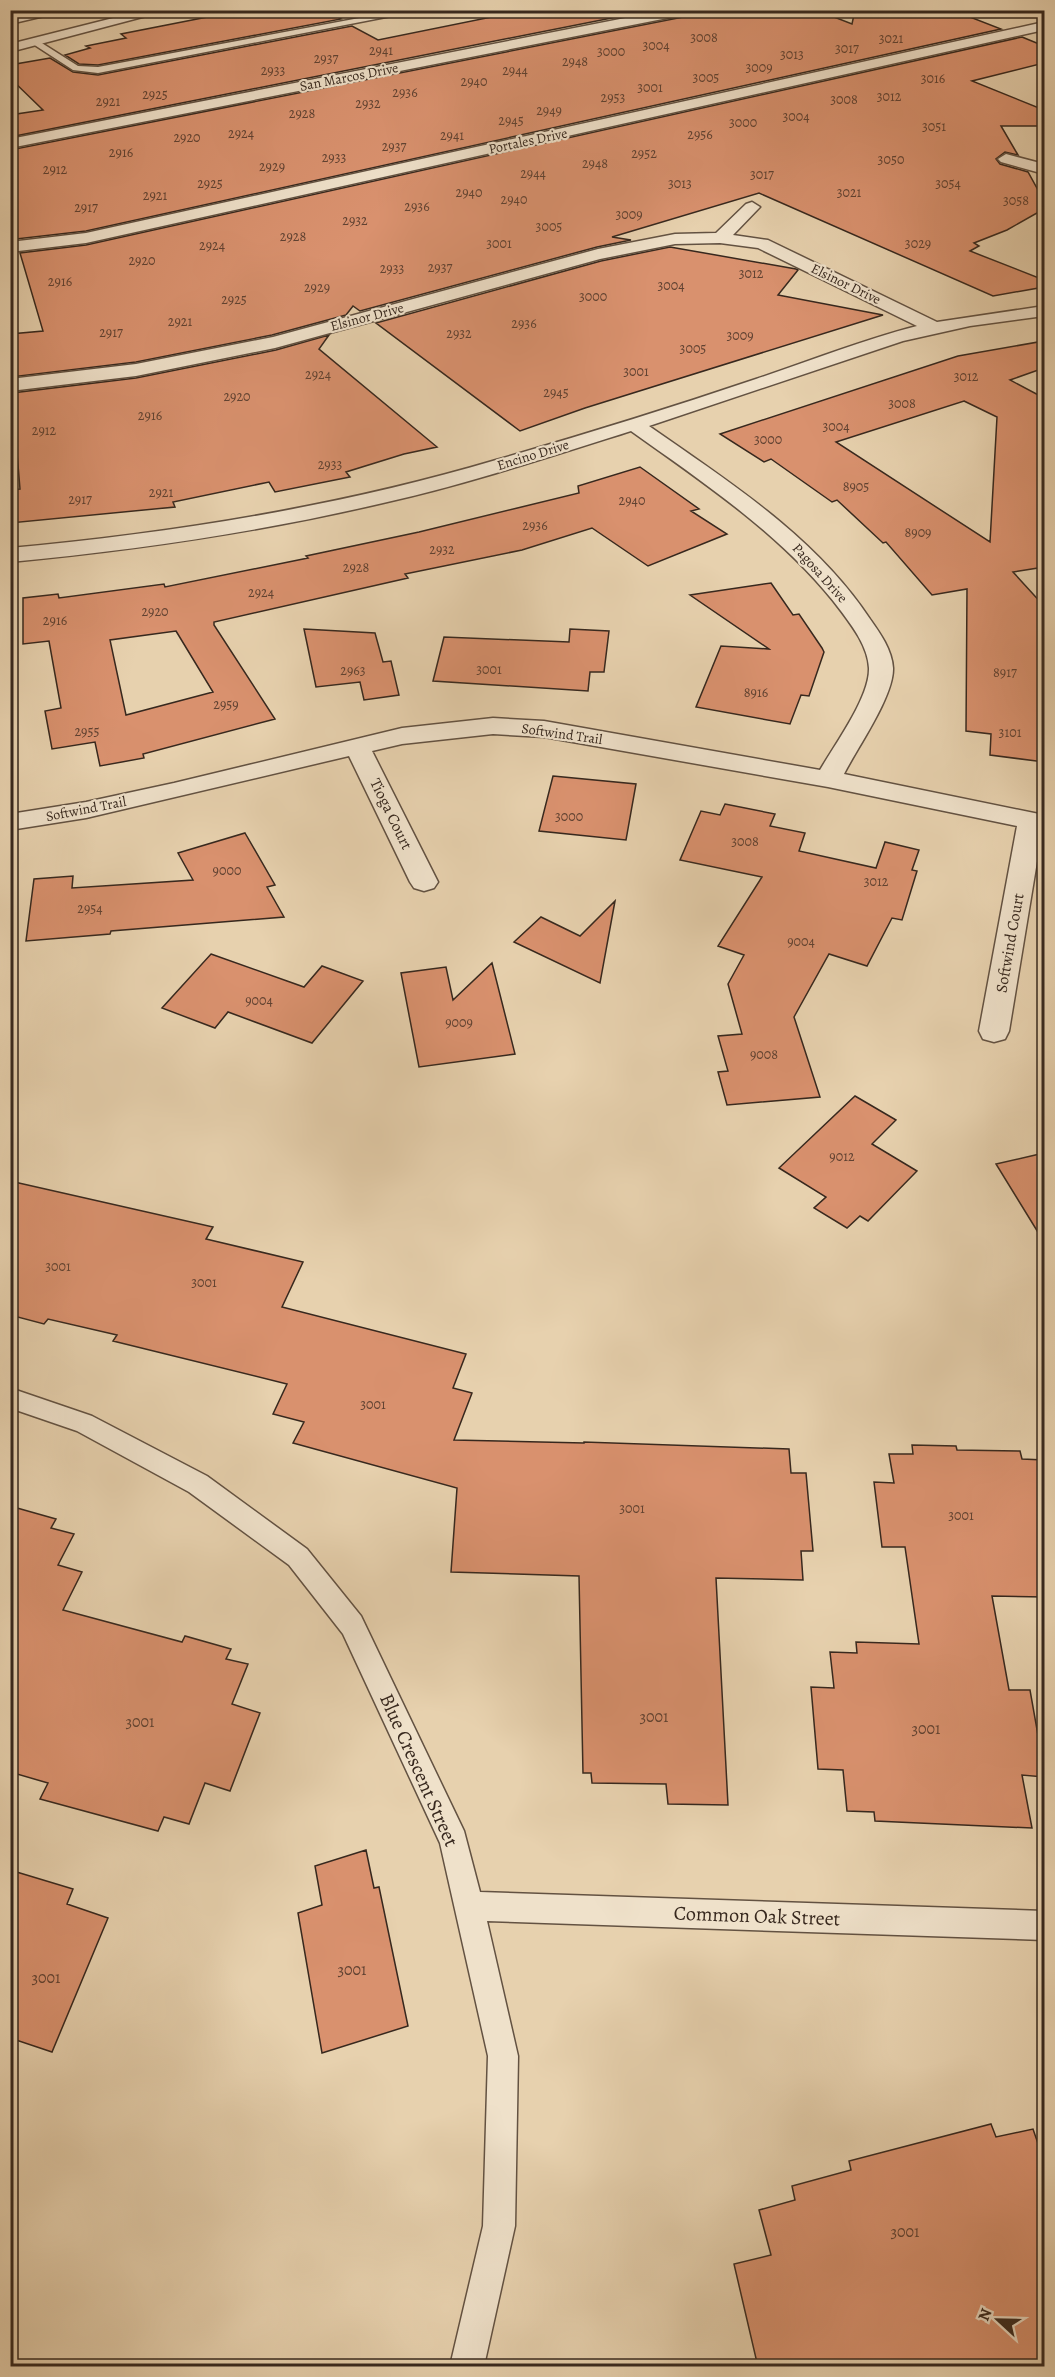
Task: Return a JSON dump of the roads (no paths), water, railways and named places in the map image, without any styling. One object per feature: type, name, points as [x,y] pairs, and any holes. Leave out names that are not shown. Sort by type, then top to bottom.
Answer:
[{"type":"street","points":[[10,48],[163,10]]},
{"type":"street","name":"San Marcos Drive","points":[[10,144],[688,10]]},
{"type":"street","name":"Portales Drive","points":[[10,247],[86,238],[1044,26]]},
{"type":"street","points":[[1006,159],[1044,169]]},
{"type":"street","points":[[720,238],[752,207]]},
{"type":"street","name":"Elsinor Drive","points":[[10,385],[136,370],[275,342],[598,254],[675,239],[720,238],[762,244],[935,328]]},
{"type":"street","name":"Encino Drive","points":[[10,555],[134,542],[281,519],[417,489],[745,389],[895,338],[961,322],[1044,311]]},
{"type":"street","name":"Pagosa Drive","points":[[634,424],[779,529],[839,590],[870,636],[882,670],[876,690],[828,779]]},
{"type":"street","name":"Softwind Trail","points":[[10,822],[86,810],[174,791],[402,736],[493,726],[544,729],[828,779],[1038,822]]},
{"type":"street","name":"Tioga Court","points":[[357,746],[424,882]]},
{"type":"street","name":"Softwind Court","points":[[994,1031],[1038,822]]},
{"type":"lane","points":[[10,22],[66,10]]},
{"type":"lane","points":[[34,42],[76,68],[98,70],[418,10]]},
{"type":"lane","name":"Blue Crescent Street","points":[[10,1398],[84,1423],[198,1484],[298,1557],[352,1625],[454,1841],[503,2056],[500,2226],[467,2367]]},
{"type":"lane","name":"Common Oak Street","points":[[469,1906],[1044,1926]]}]
